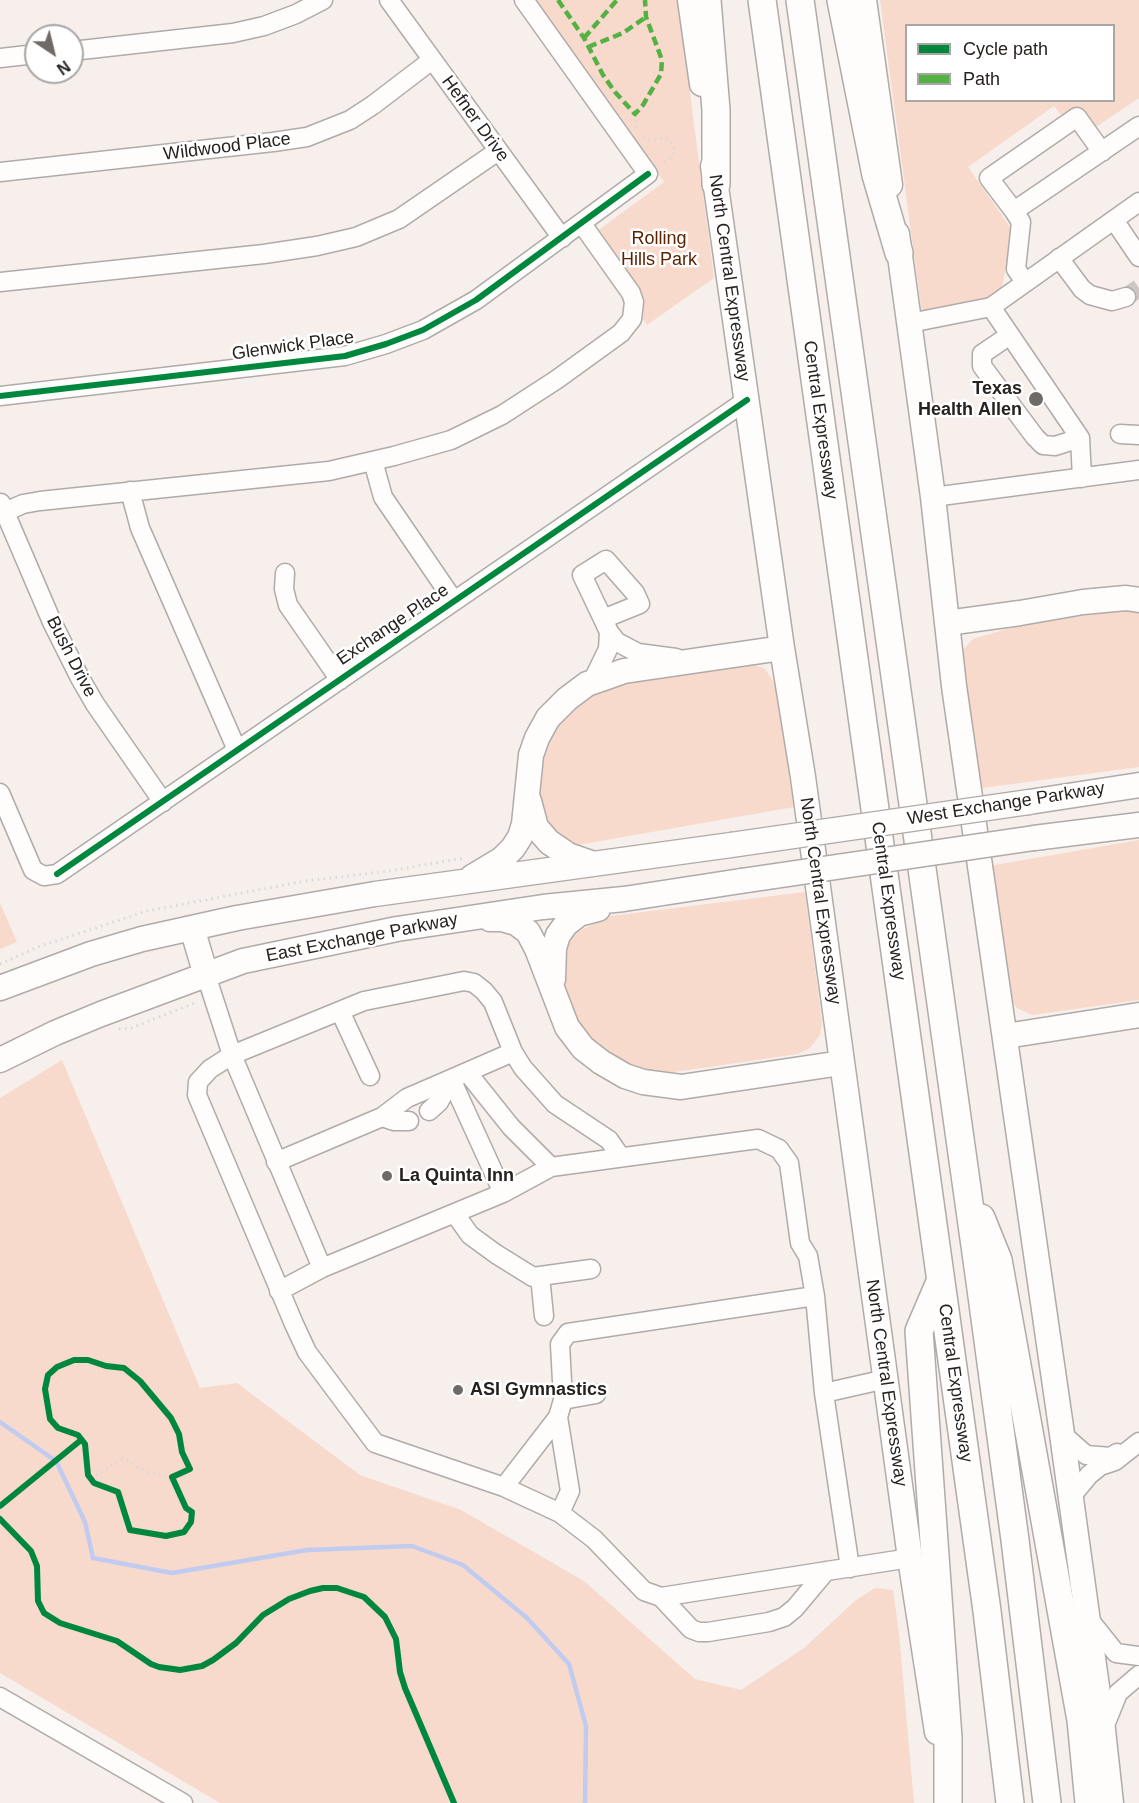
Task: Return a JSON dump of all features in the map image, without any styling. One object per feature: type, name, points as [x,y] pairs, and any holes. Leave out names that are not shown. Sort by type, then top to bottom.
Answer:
[{"type":"highway","points":[[707,0],[716,110],[716,184]]},
{"type":"highway","name":"Central Expressway","points":[[762,0],[987,1611],[1010,1803]]},
{"type":"highway","name":"Central Expressway","points":[[800,0],[1015,1540],[1047,1803]]},
{"type":"highway","points":[[842,0],[876,175],[899,254]]},
{"type":"highway","points":[[964,1175],[998,1260],[1081,1720],[1089,1803]]},
{"type":"highway","points":[[941,1281],[919,1331],[948,1738],[948,1802]]},
{"type":"main road","name":"North Central Expressway","points":[[690,0],[782,648],[803,777],[910,1558],[948,1802]]},
{"type":"main road","points":[[864,0],[910,323],[968,783],[1088,1618],[1111,1803]]},
{"type":"main road","points":[[947,623],[1083,602],[1126,598],[1139,600]]},
{"type":"main road","points":[[461,884],[502,860],[520,837],[524,824],[531,755],[548,718],[567,699],[592,682],[624,671],[782,648]]},
{"type":"main road","name":"West Exchange Parkway","points":[[731,845],[1139,785]]},
{"type":"main road","points":[[527,796],[537,827],[544,836],[556,848],[592,863]]},
{"type":"main road","name":"West Exchange Parkway","points":[[741,881],[1139,825]]},
{"type":"main road","name":"East Exchange Parkway","points":[[0,988],[91,954],[142,939],[192,928],[375,894],[461,884],[592,863],[731,845]]},
{"type":"main road","name":"East Exchange Parkway","points":[[0,1060],[55,1033],[209,985],[243,962],[397,929],[464,918],[624,899],[741,881]]},
{"type":"main road","points":[[552,990],[554,948],[558,935],[566,924],[579,914],[624,899]]},
{"type":"main road","points":[[464,918],[502,919],[516,923],[528,932],[537,949],[567,1027],[584,1048],[625,1077],[681,1087],[841,1063]]},
{"type":"main road","points":[[192,928],[209,985]]},
{"type":"main road","points":[[1006,1036],[1139,1015]]},
{"type":"street","points":[[84,50],[233,33],[264,26],[296,14],[323,0]]},
{"type":"street","name":"Hefner Drive","points":[[389,0],[562,238]]},
{"type":"street","points":[[524,0],[648,174]]},
{"type":"street","points":[[0,58],[24,55]]},
{"type":"street","name":"Wildwood Place","points":[[0,172],[307,137],[329,130],[357,115],[432,60]]},
{"type":"street","points":[[1025,282],[1016,269],[1021,222],[989,178],[1077,117],[1102,152]]},
{"type":"street","points":[[1014,212],[1139,126]]},
{"type":"street","points":[[0,282],[264,254],[356,237],[399,219],[498,151]]},
{"type":"street","name":"Glenwick Place","points":[[0,396],[345,356],[387,344],[448,317],[476,300],[648,174]]},
{"type":"street","points":[[910,323],[991,307],[1139,202]]},
{"type":"street","points":[[1114,220],[1139,257]]},
{"type":"street","points":[[2,506],[328,471],[451,440],[502,415],[556,380],[628,327],[634,310],[631,293],[582,224]]},
{"type":"street","points":[[1059,258],[1082,289],[1090,295],[1112,301],[1126,297]]},
{"type":"street","points":[[991,307],[1080,438],[1082,478]]},
{"type":"street","points":[[1010,334],[981,354],[982,366],[1043,445],[1054,446],[1080,438]]},
{"type":"street","name":"Exchange Place","points":[[0,793],[33,870],[44,876],[57,874],[747,400]]},
{"type":"street","points":[[1120,434],[1139,435]]},
{"type":"street","points":[[373,461],[383,497],[454,601]]},
{"type":"street","points":[[933,497],[1139,470]]},
{"type":"street","points":[[130,491],[140,528],[237,750]]},
{"type":"street","name":"Bush Drive","points":[[2,506],[52,622],[80,678],[95,705],[163,802]]},
{"type":"street","name":"Exchange Place","points":[[285,573],[284,589],[288,605],[340,680]]},
{"type":"street","points":[[592,682],[608,649],[606,625],[617,642],[638,653],[696,660]]},
{"type":"street","points":[[620,1156],[609,1140],[555,1104],[523,1068],[513,1052],[494,1002],[474,983],[465,981],[375,999],[340,1011],[232,1055],[210,1069],[198,1082],[197,1095],[307,1352],[375,1443],[504,1487],[560,1513],[594,1539],[644,1591],[661,1597],[691,1629],[699,1632],[770,1622],[784,1617],[795,1608],[826,1571]]},
{"type":"street","points":[[209,985],[232,1055],[322,1268]]},
{"type":"street","points":[[340,1011],[370,1076]]},
{"type":"street","points":[[276,1162],[382,1117],[407,1098],[513,1052]]},
{"type":"street","points":[[429,1111],[439,1102],[459,1075]]},
{"type":"street","points":[[459,1075],[551,1167]]},
{"type":"street","points":[[459,1075],[503,1193]]},
{"type":"street","points":[[382,1117],[394,1121],[409,1121]]},
{"type":"street","points":[[279,1291],[322,1268],[503,1193],[551,1167],[758,1139],[779,1149],[789,1163],[800,1243],[808,1256],[815,1296],[824,1393],[850,1568]]},
{"type":"street","points":[[454,1214],[470,1235],[533,1277],[591,1269]]},
{"type":"street","points":[[540,1276],[544,1316]]},
{"type":"street","points":[[560,1513],[570,1491],[561,1408],[560,1344],[568,1333],[815,1296]]},
{"type":"street","points":[[824,1393],[886,1379]]},
{"type":"street","points":[[504,1487],[561,1408],[596,1394]]},
{"type":"street","points":[[1062,1434],[1086,1455],[1094,1456],[1111,1456],[1139,1441]]},
{"type":"street","points":[[1071,1502],[1089,1475],[1100,1466],[1116,1460],[1139,1441]]},
{"type":"street","points":[[661,1597],[910,1558]]},
{"type":"street","points":[[1088,1618],[1116,1653],[1139,1656]]},
{"type":"street","points":[[1103,1730],[1118,1693],[1139,1675]]},
{"type":"street","points":[[0,1697],[183,1803]]},
{"type":"path","points":[[635,114],[637,130],[642,138],[648,140],[665,138],[670,140],[675,149],[672,156],[648,174]]},
{"type":"path","points":[[111,1030],[131,1028],[209,985]]},
{"type":"path","points":[[91,1479],[120,1459],[128,1460],[147,1472],[172,1477]]},
{"type":"green space","name":"Rolling Hills Park","points":[[535,0],[678,0],[714,278],[647,325],[589,237],[664,182]]},
{"type":"green space","points":[[880,0],[1139,0],[1139,98],[1096,127],[1087,114],[1079,110],[1062,116],[1054,106],[968,167],[1013,231],[1001,293],[983,306],[922,314]]},
{"type":"green space","points":[[1122,609],[1139,610],[1139,767],[975,789],[962,651],[973,639],[1044,618]]},
{"type":"green space","points":[[750,663],[765,669],[775,684],[794,807],[572,846],[544,828],[536,786],[540,756],[563,717],[580,699],[611,684]]},
{"type":"green space","points":[[1139,840],[1139,1000],[1032,1015],[1017,1008],[1004,991],[989,866]]},
{"type":"green space","points":[[805,892],[822,1022],[820,1035],[810,1048],[798,1054],[668,1073],[641,1069],[617,1059],[594,1045],[579,1027],[568,1005],[559,968],[565,938],[610,916]]},
{"type":"green space","points":[[0,903],[17,942],[0,949]]},
{"type":"green space","points":[[62,1060],[200,1388],[237,1383],[360,1475],[461,1510],[584,1581],[695,1679],[741,1690],[804,1648],[856,1600],[875,1588],[893,1590],[914,1803],[220,1803],[0,1673],[0,1098]]},
{"type":"waterway","points":[[0,1422],[56,1461],[85,1522],[93,1558],[172,1573],[307,1550],[412,1546],[463,1565],[527,1618],[569,1664],[586,1726],[585,1803]]},
{"type":"tunnel","points":[[1126,297],[1139,288]]},
{"type":"marked path","points":[[558,0],[584,38],[603,75],[635,114],[643,105],[661,74],[662,60],[646,17],[645,0]]},
{"type":"marked path","points":[[584,38],[617,0]]},
{"type":"marked path","points":[[588,47],[623,33],[646,17]]},
{"type":"cycle path","points":[[0,396],[345,356],[386,344],[423,330],[476,300],[648,174]]},
{"type":"cycle path","points":[[57,874],[747,400]]},
{"type":"cycle path","points":[[74,1360],[88,1360],[106,1366],[124,1368],[140,1381],[171,1418],[179,1434],[182,1452],[190,1469],[172,1477],[186,1508],[192,1512],[191,1522],[184,1532],[166,1536],[130,1530],[118,1492],[94,1483],[88,1475],[85,1444],[78,1435],[58,1428],[50,1419],[45,1389],[48,1375],[57,1367],[74,1360]]},
{"type":"cycle path","points":[[0,1506],[81,1440]]},
{"type":"cycle path","points":[[0,1519],[31,1551],[37,1566],[38,1601],[44,1613],[60,1623],[117,1641],[159,1667],[180,1670],[202,1666],[236,1643],[263,1615],[289,1599],[310,1591],[337,1588],[364,1597],[385,1617],[396,1639],[400,1672],[405,1688],[454,1803]]},
{"type":"place","name":"Texas Health Allen","points":[[1036,399]]},
{"type":"place","name":"La Quinta Inn","points":[[387,1176]]},
{"type":"place","name":"ASI Gymnastics","points":[[458,1390]]}]
